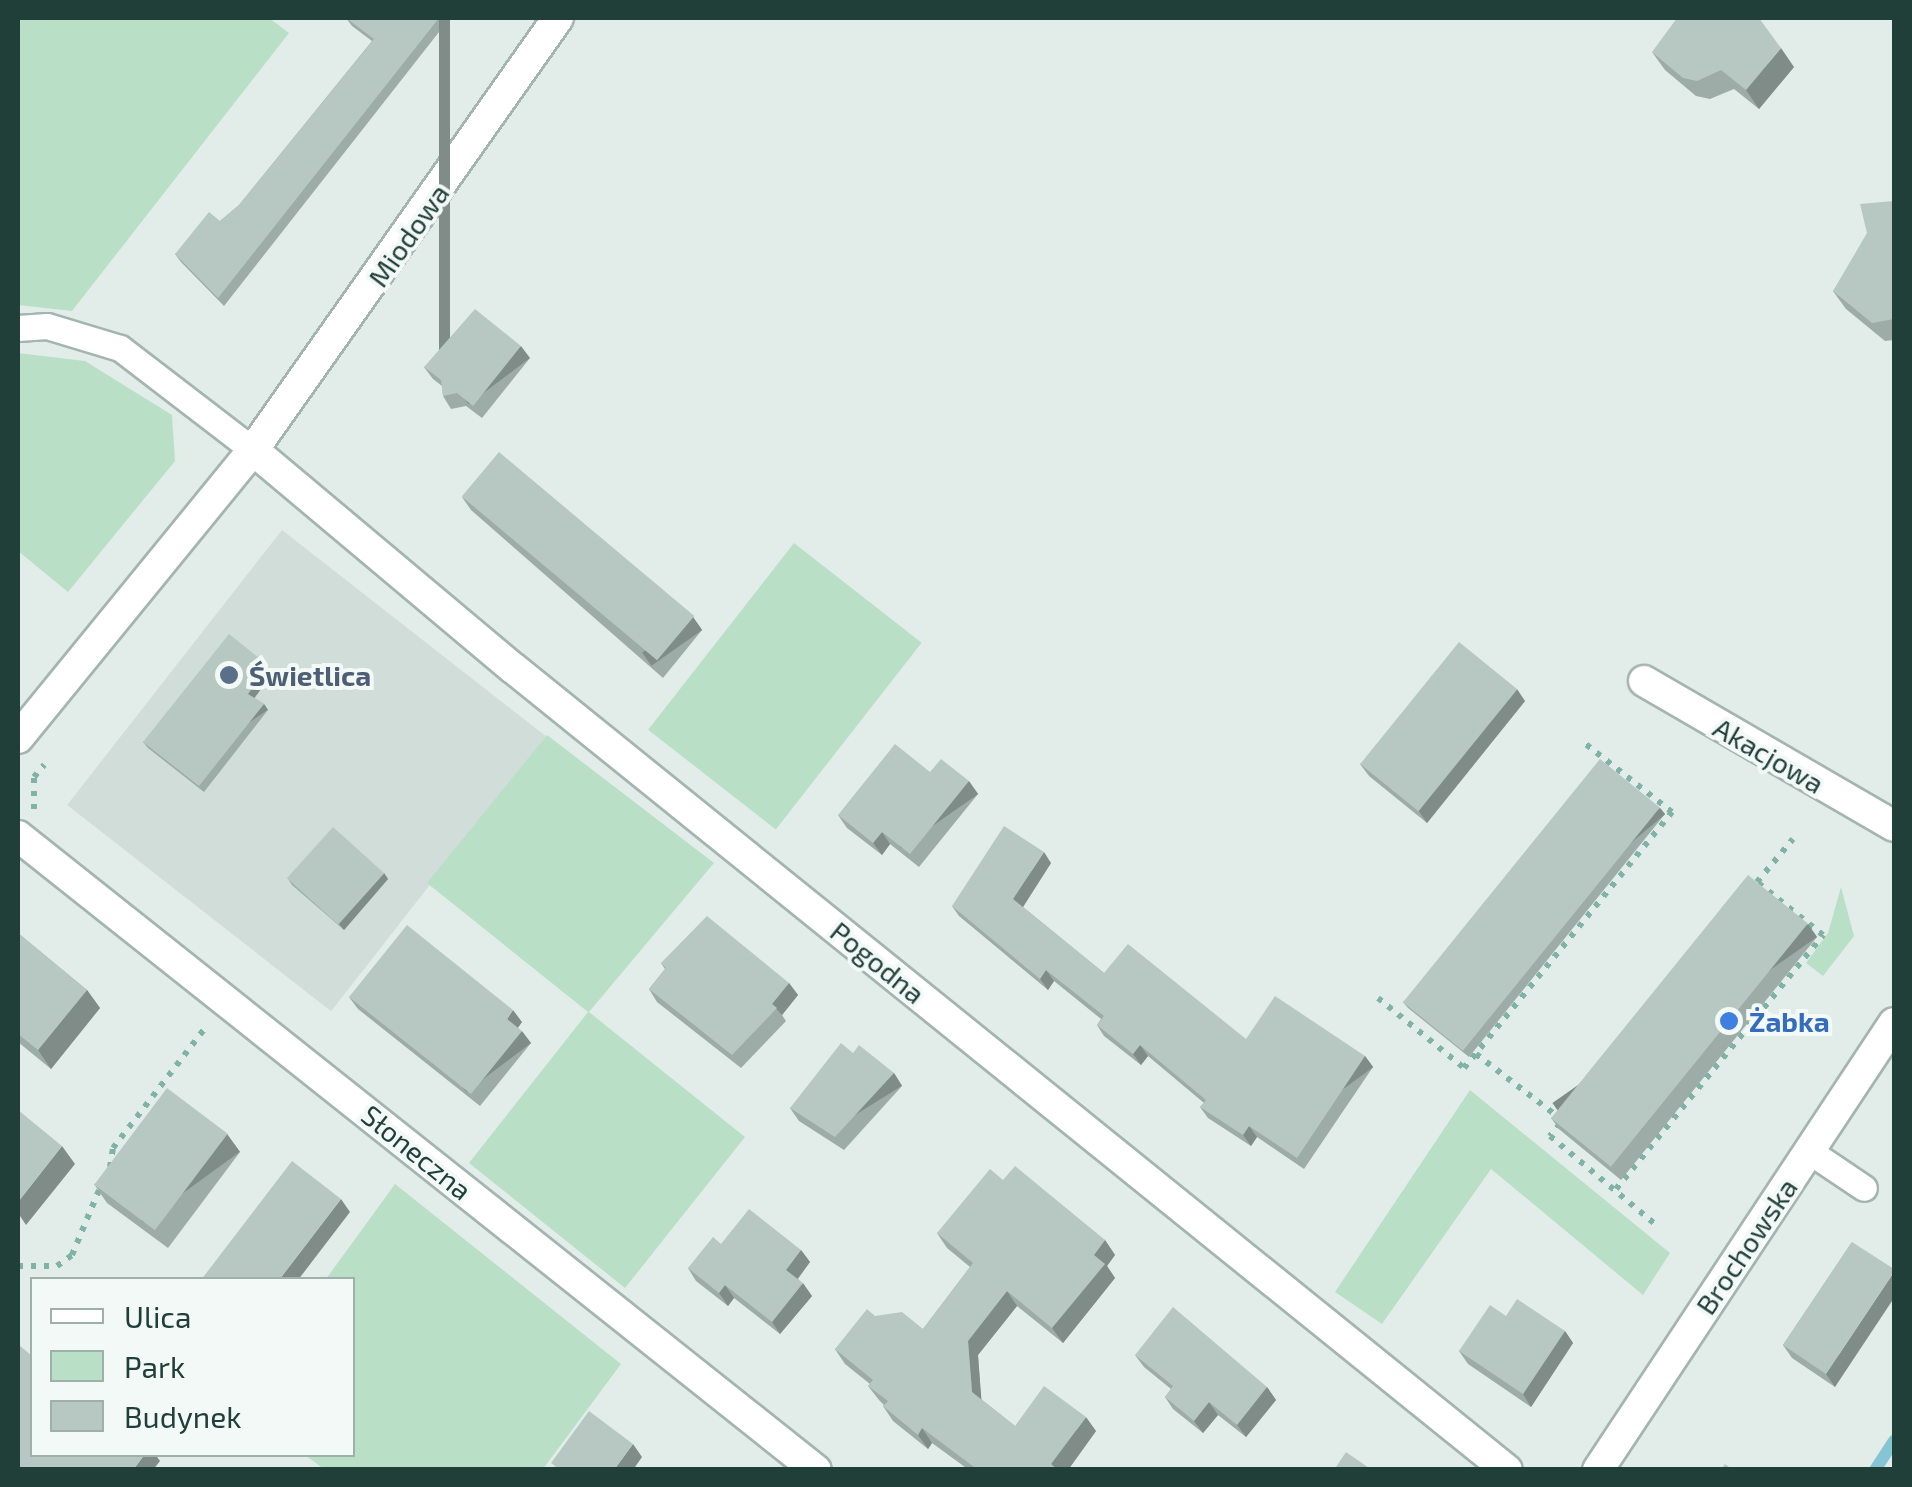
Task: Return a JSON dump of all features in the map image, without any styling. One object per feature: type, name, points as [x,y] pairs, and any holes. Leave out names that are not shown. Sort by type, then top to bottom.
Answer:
[{"type":"street","name":"Miodowa","points":[[18,738],[253,450],[558,18]]},
{"type":"street","name":"Pogodna","points":[[253,450],[513,668],[1507,1470]]},
{"type":"street","name":"Akacjowa","points":[[1644,681],[1894,826]]},
{"type":"street","name":"Słoneczna","points":[[18,837],[816,1470]]},
{"type":"street","name":"Brochowska","points":[[1598,1470],[1894,1023]]},
{"type":"lane","points":[[18,328],[46,326],[120,348],[253,450]]},
{"type":"lane","points":[[1810,1151],[1864,1188]]},
{"type":"path","points":[[1378,998],[1464,1068],[1672,812],[1583,742]]},
{"type":"path","points":[[18,837],[34,815],[34,777],[46,762]]},
{"type":"path","points":[[1745,897],[1793,838]]},
{"type":"path","points":[[1616,1189],[1823,935],[1757,882]]},
{"type":"path","points":[[18,1266],[58,1266],[72,1256],[113,1148],[210,1022]]},
{"type":"path","points":[[1476,1054],[1563,1121]]},
{"type":"path","points":[[1575,1106],[1550,1136],[1655,1224]]},
{"type":"shaded area","points":[[282,530],[546,736],[331,1011],[67,805]]},
{"type":"green space","points":[[18,18],[269,18],[289,33],[72,311],[18,305]]},
{"type":"green space","points":[[18,353],[85,361],[172,415],[175,461],[68,592],[18,551]]},
{"type":"green space","points":[[794,543],[922,643],[776,829],[648,730]]},
{"type":"green space","points":[[547,735],[714,863],[589,1012],[745,1137],[625,1288],[469,1163],[588,1012],[427,883]]},
{"type":"green space","points":[[1841,887],[1854,936],[1823,976],[1806,963],[1828,933]]},
{"type":"green space","points":[[1470,1090],[1670,1253],[1643,1295],[1491,1169],[1382,1324],[1335,1292]]},
{"type":"green space","points":[[395,1184],[621,1364],[543,1469],[324,1469],[308,1457],[355,1457],[355,1277],[327,1277]]},
{"type":"building","points":[[346,18],[439,18],[218,298],[175,254],[209,212],[220,221],[239,205],[374,39]]},
{"type":"building","points":[[1677,18],[1759,18],[1781,48],[1746,90],[1721,70],[1697,81],[1683,78],[1652,52]]},
{"type":"building","points":[[1894,201],[1894,319],[1872,323],[1833,291],[1867,233],[1860,204]]},
{"type":"building","points":[[475,309],[521,346],[473,406],[457,393],[443,396],[441,380],[424,367]]},
{"type":"building","points":[[499,452],[694,616],[657,660],[462,496]]},
{"type":"building","points":[[229,634],[259,658],[246,674],[256,682],[248,694],[264,704],[199,786],[143,742]]},
{"type":"building","points":[[1459,642],[1517,689],[1418,811],[1360,764]]},
{"type":"building","points":[[895,744],[930,772],[941,759],[969,781],[910,854],[882,832],[873,843],[838,815]]},
{"type":"building","points":[[1600,759],[1660,807],[1463,1051],[1403,1002]]},
{"type":"building","points":[[1004,826],[1044,852],[1013,899],[1104,973],[1128,944],[1246,1039],[1275,996],[1365,1056],[1297,1158],[1249,1126],[1243,1135],[1200,1107],[1206,1100],[1140,1045],[1133,1054],[1097,1025],[1104,1016],[1046,970],[1040,979],[952,906]]},
{"type":"building","points":[[333,827],[384,873],[338,924],[287,878]]},
{"type":"building","points":[[1748,875],[1808,923],[1611,1167],[1551,1118]]},
{"type":"building","points":[[707,916],[789,983],[772,1004],[777,1008],[732,1055],[649,989],[666,968],[661,963]]},
{"type":"building","points":[[407,925],[513,1010],[507,1019],[522,1031],[471,1094],[349,997]]},
{"type":"building","points":[[18,933],[87,990],[38,1050],[18,1034]]},
{"type":"building","points":[[841,1043],[853,1053],[859,1045],[894,1073],[835,1137],[790,1108]]},
{"type":"building","points":[[167,1088],[228,1134],[155,1230],[94,1185]]},
{"type":"building","points":[[18,1110],[62,1146],[18,1202]]},
{"type":"building","points":[[292,1161],[341,1199],[281,1277],[203,1277]]},
{"type":"building","points":[[1015,1166],[1105,1240],[1094,1255],[1105,1264],[1052,1328],[1007,1291],[968,1341],[972,1392],[1015,1426],[1044,1386],[1086,1417],[1051,1464],[1058,1470],[978,1470],[922,1428],[918,1435],[883,1406],[888,1401],[868,1386],[873,1380],[835,1349],[867,1309],[875,1316],[902,1312],[923,1329],[973,1263],[937,1233],[990,1169],[1003,1180]]},
{"type":"building","points":[[749,1209],[801,1250],[786,1270],[803,1283],[772,1322],[725,1285],[719,1293],[688,1268],[713,1237],[721,1244]]},
{"type":"building","points":[[1852,1242],[1894,1272],[1826,1374],[1783,1345]]},
{"type":"building","points":[[1517,1299],[1565,1331],[1523,1394],[1459,1351],[1490,1305],[1506,1316]]},
{"type":"building","points":[[1173,1307],[1267,1387],[1237,1425],[1209,1402],[1194,1421],[1165,1397],[1173,1386],[1135,1355]]},
{"type":"building","points":[[18,1344],[30,1354],[30,1457],[143,1457],[133,1470],[18,1470]]},
{"type":"building","points":[[589,1411],[633,1444],[614,1470],[560,1470],[551,1463]]},
{"type":"building","points":[[1346,1452],[1372,1470],[1334,1470]]},
{"type":"waterway","points":[[1875,1470],[1894,1441]]},
{"type":"place","name":"Świetlica","points":[[229,675]]},
{"type":"place","name":"Żabka","points":[[1729,1021]]}]
